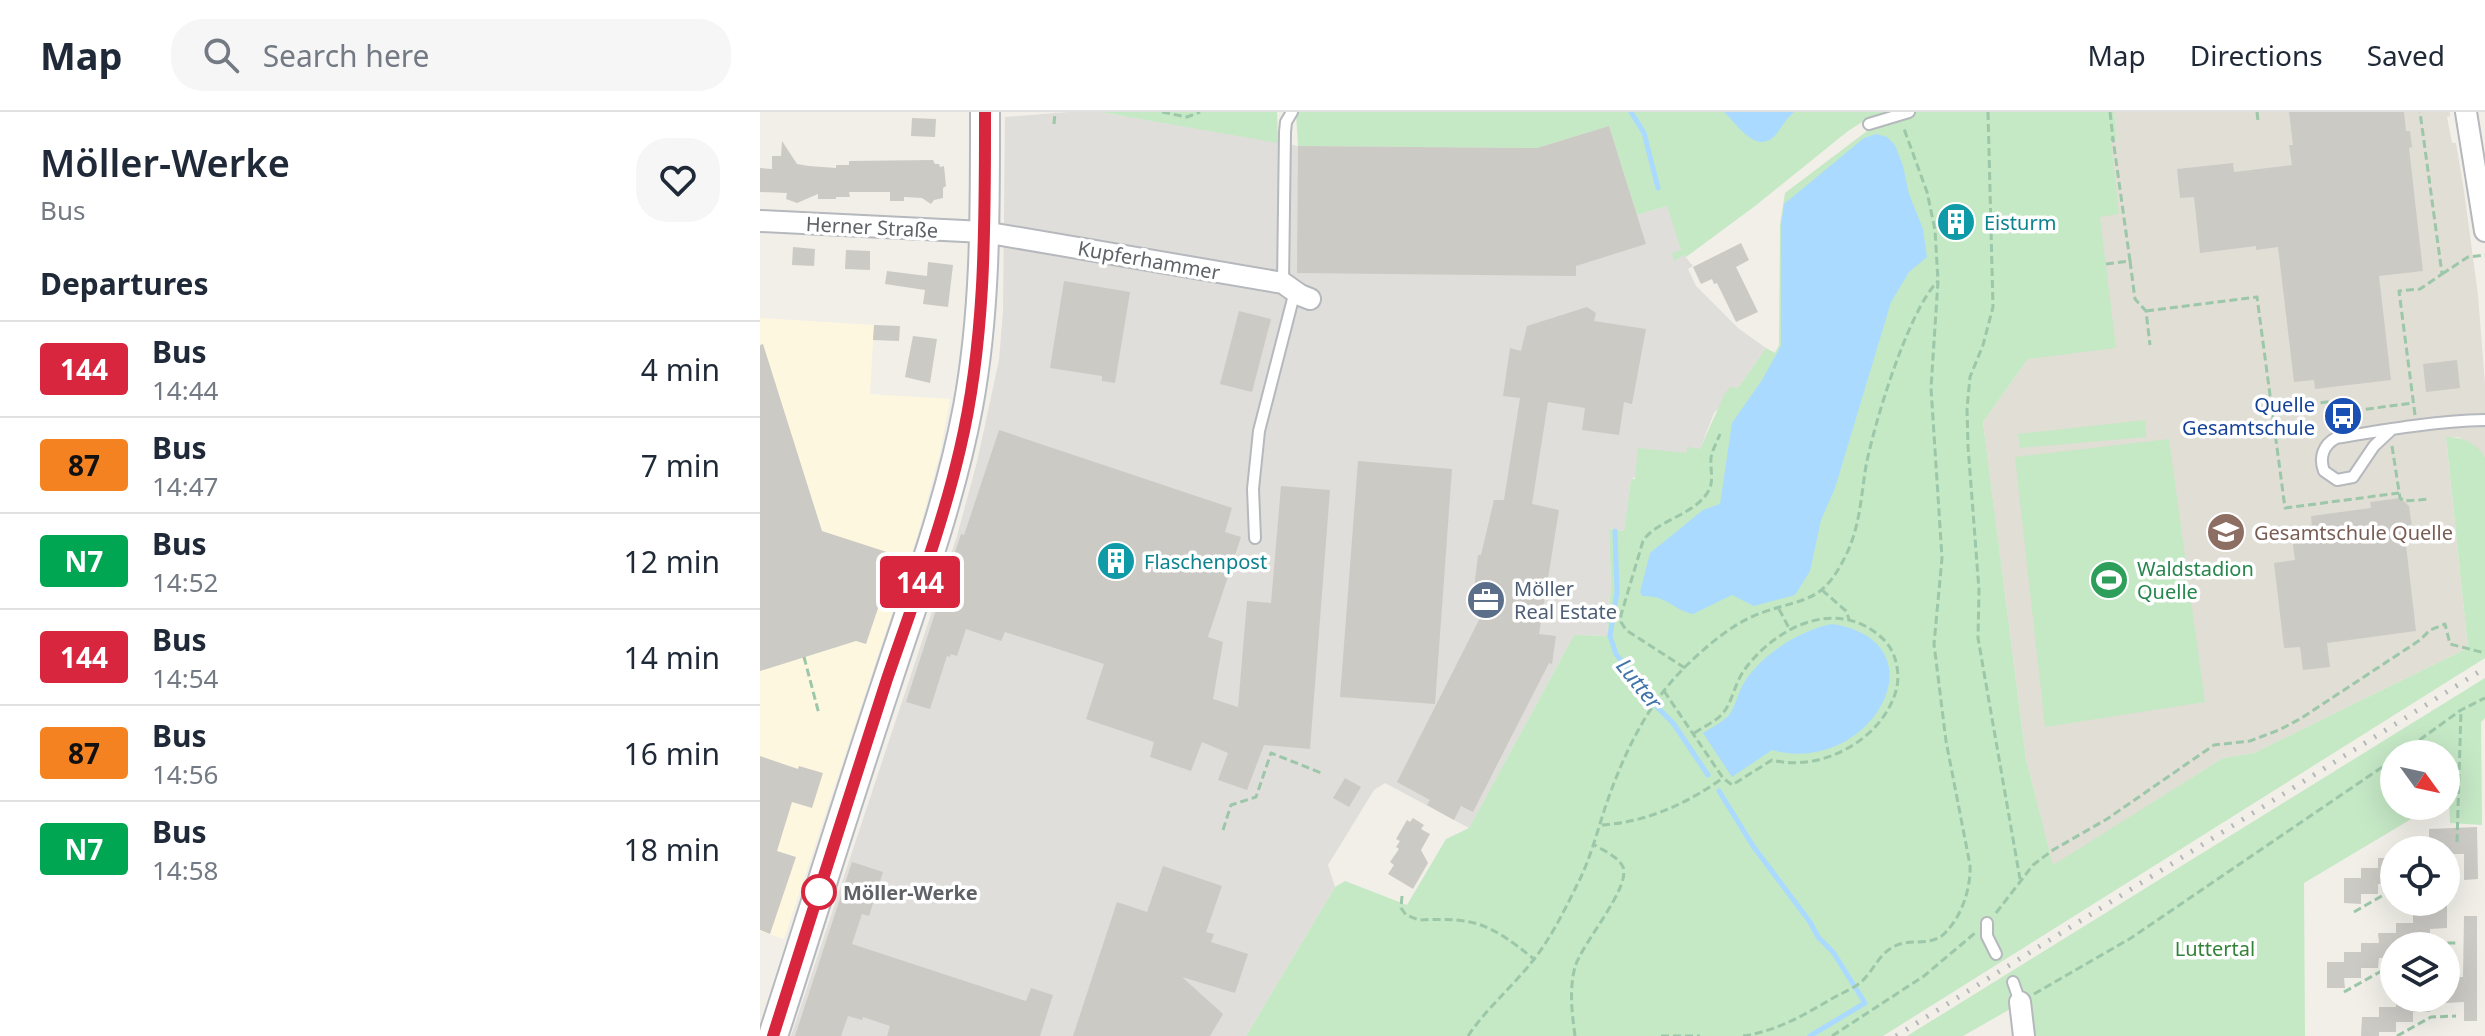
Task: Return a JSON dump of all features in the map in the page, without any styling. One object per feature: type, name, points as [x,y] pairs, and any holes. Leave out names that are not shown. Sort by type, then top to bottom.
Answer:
[{"type":"main road","points":[[773,1036],[928,558],[960,448],[971,393],[979,324],[985,112]]},
{"type":"street","points":[[2466,112],[2485,231]]},
{"type":"street","name":"Herner Straße","points":[[760,221],[984,232]]},
{"type":"street","name":"Kupferhammer","points":[[984,232],[1296,291]]},
{"type":"street","points":[[2020,1002],[2024,1036]]},
{"type":"lane","points":[[1255,538],[1253,489],[1259,431],[1296,291],[1285,128],[1292,112]]},
{"type":"lane","points":[[1869,124],[1904,113]]},
{"type":"lane","points":[[2390,431],[2374,446],[2353,477],[2337,480],[2324,471],[2322,459],[2330,441],[2336,438],[2417,427],[2485,420]]},
{"type":"lane","points":[[1987,926],[1990,945],[1996,954]]},
{"type":"lane","points":[[2013,982],[2020,1002]]},
{"type":"path","points":[[1054,124],[1055,112]]},
{"type":"path","points":[[1162,112],[1187,117],[1200,112]]},
{"type":"path","points":[[1988,112],[1993,307],[1970,377],[1968,446],[1979,590],[1979,647],[2020,879]]},
{"type":"path","points":[[2110,112],[2135,299],[2146,311],[2150,345]]},
{"type":"path","points":[[2257,112],[2258,121]]},
{"type":"path","points":[[2420,112],[2442,274]]},
{"type":"path","points":[[1743,1036],[1786,1025],[1859,984],[1890,948],[1902,943],[1932,942],[1944,935],[1965,899],[1971,878],[1946,741],[1934,644],[1942,558],[1931,375],[1938,281],[1933,214],[1905,134],[1904,113]]},
{"type":"path","points":[[2417,427],[2399,291],[2420,289],[2468,257],[2485,255]]},
{"type":"path","points":[[2106,264],[2130,261]]},
{"type":"path","points":[[1468,1036],[1534,959],[1581,877],[1629,745],[1656,700],[1685,668],[1736,626],[1760,613],[1813,597],[1822,590],[1846,554],[1863,493],[1873,435],[1888,388],[1924,298],[1938,281]]},
{"type":"path","points":[[2146,311],[2257,297],[2285,508],[2399,493]]},
{"type":"path","points":[[2272,409],[2334,401],[2352,411],[2413,403]]},
{"type":"path","points":[[2390,431],[2400,498],[2404,501],[2430,499]]},
{"type":"path","points":[[1685,668],[1626,630],[1621,615],[1646,535],[1678,517],[1708,492],[1712,482],[1711,458],[1720,434]]},
{"type":"path","points":[[1822,590],[1846,611],[1849,619]]},
{"type":"path","points":[[1779,609],[1790,630]]},
{"type":"path","points":[[1664,691],[1693,734],[1723,778],[1732,785],[1772,760],[1792,764],[1832,756],[1868,733],[1886,712],[1896,690],[1898,680],[1894,655],[1880,636],[1849,619],[1827,616],[1790,630],[1758,653],[1743,671],[1725,712],[1693,734]]},
{"type":"path","points":[[1832,1036],[1924,976],[1973,934],[1987,926],[2033,865],[2107,819],[2214,745],[2250,741],[2300,719],[2420,640],[2430,630],[2445,624],[2450,644],[2485,653]]},
{"type":"path","points":[[804,657],[819,714]]},
{"type":"path","points":[[2419,740],[2461,710],[2485,698]]},
{"type":"path","points":[[2457,836],[2461,710]]},
{"type":"path","points":[[1223,830],[1231,805],[1256,797],[1271,753],[1324,774]]},
{"type":"path","points":[[2020,1002],[2131,938],[2380,769]]},
{"type":"path","points":[[1600,825],[1651,816],[1684,802],[1723,778]]},
{"type":"path","points":[[1575,1036],[1571,1002],[1575,966],[1617,895],[1623,873],[1617,859],[1593,844]]},
{"type":"path","points":[[1402,896],[1401,908],[1411,918],[1471,920],[1505,936],[1534,959]]},
{"type":"path","points":[[2354,912],[2380,897]]},
{"type":"path","points":[[2344,992],[2380,972]]},
{"type":"path","points":[[2397,1036],[2431,1017],[2456,1016]]},
{"type":"path","points":[[1661,1036],[1700,1036]]},
{"type":"shaded area","points":[[1100,112],[1299,146],[1537,148],[1609,126],[1637,215],[1667,206],[1682,250],[1675,260],[1684,255],[1693,266],[1688,269],[1696,286],[1738,328],[1766,348],[1740,385],[1714,413],[1700,449],[1631,479],[1624,531],[1609,529],[1611,585],[1607,636],[1574,635],[1469,828],[1385,783],[1374,790],[1328,865],[1335,887],[1246,1036],[791,1036],[957,536],[977,462],[999,360],[1003,311],[1005,117]]},
{"type":"shaded area","name":"Gesamtschule Quelle","points":[[2114,112],[2450,112],[2447,117],[2452,143],[2456,143],[2478,295],[2485,384],[2485,457],[2474,445],[2458,437],[2446,438],[2468,648],[2254,753],[2223,758],[2053,866],[2026,759],[1983,422],[2028,359],[2103,141],[2117,138]]},
{"type":"shaded area","points":[[760,318],[874,325],[870,394],[950,399],[940,453],[918,534],[784,939],[760,931]]},
{"type":"green space","points":[[1100,112],[1277,112],[1278,143]]},
{"type":"green space","points":[[1296,112],[2114,112],[2117,138],[2111,140],[2119,214],[2100,217],[2116,348],[2028,359],[1983,422],[2026,759],[2053,865],[2223,758],[2254,753],[2468,648],[2446,437],[2468,441],[2485,457],[2485,658],[1883,1036],[1246,1036],[1335,887],[1345,881],[1407,905],[1446,839],[1469,828],[1574,635],[1607,636],[1611,585],[1609,529],[1624,531],[1638,448],[1686,453],[1688,447],[1700,449],[1725,393],[1730,387],[1740,385],[1766,348],[1775,353],[1779,345],[1780,225],[1785,193],[1871,128],[1867,119],[1848,131],[1755,206],[1686,257],[1684,255],[1674,261],[1672,253],[1681,250],[1667,206],[1637,215],[1609,126],[1537,148],[1298,146]]},
{"type":"green space","points":[[2145,420],[2146,437],[2020,448],[2018,434]]},
{"type":"green space","name":"Waldstadion Quelle","points":[[2169,439],[2205,702],[2045,727],[2015,457]]},
{"type":"green space","name":"Luttertal","points":[[2485,678],[2485,718],[2481,722],[2482,825],[2450,823],[2450,820],[2460,820],[2460,740],[2385,740]]},
{"type":"green space","name":"Luttertal","points":[[2380,743],[2380,820],[2410,820],[2304,883],[2305,1036],[2016,1036],[2012,1008],[1963,1036],[1907,1036]]},
{"type":"water","points":[[1724,112],[1794,112],[1770,140],[1763,142],[1755,141],[1741,131]]},
{"type":"water","points":[[1876,134],[1887,137],[1895,145],[1923,229],[1927,257],[1909,272],[1891,302],[1835,488],[1821,520],[1810,571],[1795,595],[1754,606],[1732,595],[1693,614],[1659,598],[1642,596],[1640,592],[1650,553],[1703,510],[1720,504],[1732,423],[1781,346],[1781,226],[1784,204],[1864,138]]},
{"type":"water","points":[[1832,624],[1866,636],[1885,655],[1889,679],[1882,704],[1864,727],[1839,745],[1807,753],[1772,750],[1732,777],[1703,733],[1729,715],[1745,681],[1772,653],[1807,632]]},
{"type":"building","points":[[2289,112],[2404,112],[2412,147],[2409,148],[2423,271],[2379,276],[2391,380],[2315,389],[2314,380],[2294,382],[2278,247],[2256,250],[2256,246],[2200,253],[2194,197],[2180,198],[2177,169],[2233,163],[2234,172],[2292,165]]},
{"type":"building","points":[[912,118],[936,119],[935,137],[911,136]]},
{"type":"building","points":[[1609,126],[1646,244],[1576,266],[1576,276],[1297,273],[1298,146],[1537,148]]},
{"type":"building","points":[[782,141],[797,164],[809,166],[836,168],[836,165],[849,165],[849,161],[933,160],[940,167],[944,166],[946,186],[943,188],[943,198],[931,204],[922,198],[904,197],[904,201],[890,201],[890,192],[849,192],[850,197],[818,199],[818,194],[797,203],[786,199],[787,193],[760,192],[760,168],[772,169],[772,156],[781,156]]},
{"type":"building","points":[[1741,243],[1749,260],[1736,267],[1758,312],[1736,322],[1717,283],[1714,284],[1712,279],[1701,284],[1693,267]]},
{"type":"building","points":[[793,247],[815,249],[814,266],[792,265]]},
{"type":"building","points":[[846,250],[870,251],[870,270],[845,269]]},
{"type":"building","points":[[928,262],[953,265],[948,307],[923,304],[925,290],[885,284],[887,271],[927,276]]},
{"type":"building","points":[[1064,281],[1130,292],[1115,383],[1102,381],[1102,376],[1050,368]]},
{"type":"building","points":[[1587,307],[1596,313],[1594,321],[1646,329],[1632,404],[1624,402],[1619,435],[1582,430],[1585,408],[1548,402],[1532,504],[1559,510],[1539,634],[1556,636],[1552,664],[1549,663],[1473,812],[1461,806],[1454,820],[1427,805],[1430,800],[1397,782],[1482,614],[1471,613],[1478,555],[1481,555],[1494,500],[1504,500],[1520,398],[1503,396],[1510,348],[1521,351],[1527,326]]},
{"type":"building","points":[[1239,311],[1271,319],[1252,392],[1220,384]]},
{"type":"building","points":[[874,325],[900,326],[899,341],[873,340]]},
{"type":"building","points":[[913,336],[937,339],[930,383],[905,377]]},
{"type":"building","points":[[763,344],[822,531],[896,555],[866,644],[856,641],[760,671],[760,345]]},
{"type":"building","points":[[2457,360],[2460,388],[2426,392],[2423,364]]},
{"type":"building","name":"Flaschenpost","points":[[999,430],[1232,508],[1225,532],[1241,537],[1208,637],[1223,642],[1213,699],[1238,707],[1247,601],[1271,603],[1281,486],[1330,490],[1310,749],[1264,745],[1247,790],[1218,780],[1228,753],[1202,742],[1191,771],[1150,757],[1154,742],[1086,719],[1104,664],[1005,632],[1001,641],[966,629],[957,656],[947,656],[930,709],[906,702]]},
{"type":"building","points":[[1358,461],[1452,469],[1435,704],[1340,697]]},
{"type":"building","points":[[2400,498],[2409,506],[2412,527],[2404,528],[2416,631],[2327,643],[2330,667],[2303,670],[2300,647],[2284,648],[2274,563],[2295,560],[2291,530],[2312,527],[2311,516],[2371,508],[2370,502]]},
{"type":"building","points":[[760,756],[798,769],[799,766],[823,773],[812,808],[792,802],[777,851],[796,857],[770,934],[760,930]]},
{"type":"building","points":[[1345,778],[1361,787],[1349,807],[1333,798]]},
{"type":"building","points":[[1413,818],[1424,825],[1421,829],[1430,834],[1421,850],[1428,863],[1413,889],[1388,874],[1394,865],[1390,862],[1399,849],[1396,847],[1400,841],[1396,839],[1407,820],[1410,822]]},
{"type":"building","points":[[2477,827],[2478,879],[2464,880],[2460,836],[2429,836],[2429,829]]},
{"type":"building","points":[[2380,858],[2378,894],[2361,894],[2361,904],[2344,903],[2344,878],[2361,878],[2361,868],[2378,868]]},
{"type":"building","points":[[852,862],[883,872],[869,916],[862,914],[852,944],[1026,1001],[1031,988],[1053,995],[1040,1036],[887,1036],[890,1026],[863,1017],[862,1020],[848,1016],[841,1036],[795,1036]]},
{"type":"building","points":[[1163,866],[1222,886],[1206,932],[1214,934],[1211,942],[1248,954],[1235,993],[1182,977],[1223,1014],[1210,1036],[1073,1036],[1117,902],[1147,912]]},
{"type":"building","points":[[2413,916],[2447,916],[2447,928],[2430,929],[2430,932],[2396,932],[2396,923],[2413,923]]},
{"type":"building","points":[[2464,916],[2477,916],[2477,1021],[2464,1021],[2464,1002],[2460,1002],[2460,977],[2463,977]]},
{"type":"building","points":[[2380,933],[2380,958],[2378,968],[2361,968],[2361,978],[2344,978],[2345,988],[2327,988],[2327,962],[2344,962],[2344,952],[2361,952],[2361,943],[2379,943]]},
{"type":"building","points":[[2379,1007],[2380,1012],[2413,1012],[2413,1022],[2396,1022],[2396,1032],[2361,1036],[2362,1017],[2379,1017]]},
{"type":"waterway","name":"Lutter","points":[[1631,112],[1644,133],[1658,188]]},
{"type":"waterway","name":"Lutter","points":[[1615,531],[1617,592],[1610,636],[1616,654],[1673,723],[1708,775]]},
{"type":"waterway","name":"Lutter","points":[[1719,791],[1753,846],[1818,937],[1833,952],[1865,1003],[1810,1036]]},
{"type":"railway","points":[[1896,1036],[2485,668]]},
{"type":"bus line","name":"144","points":[[773,1036],[928,558],[960,448],[971,393],[979,324],[985,112]]},
{"type":"place","name":"Eisturm","points":[[1956,222]]},
{"type":"place","name":"Quelle Gesamtschule","points":[[2343,416]]},
{"type":"place","name":"Gesamtschule Quelle","points":[[2226,532]]},
{"type":"place","name":"Flaschenpost","points":[[1116,561]]},
{"type":"place","name":"Waldstadion Quelle","points":[[2109,580]]},
{"type":"place","name":"Möller Real Estate","points":[[1486,600]]},
{"type":"place","name":"Möller-Werke","points":[[819,892]]}]
